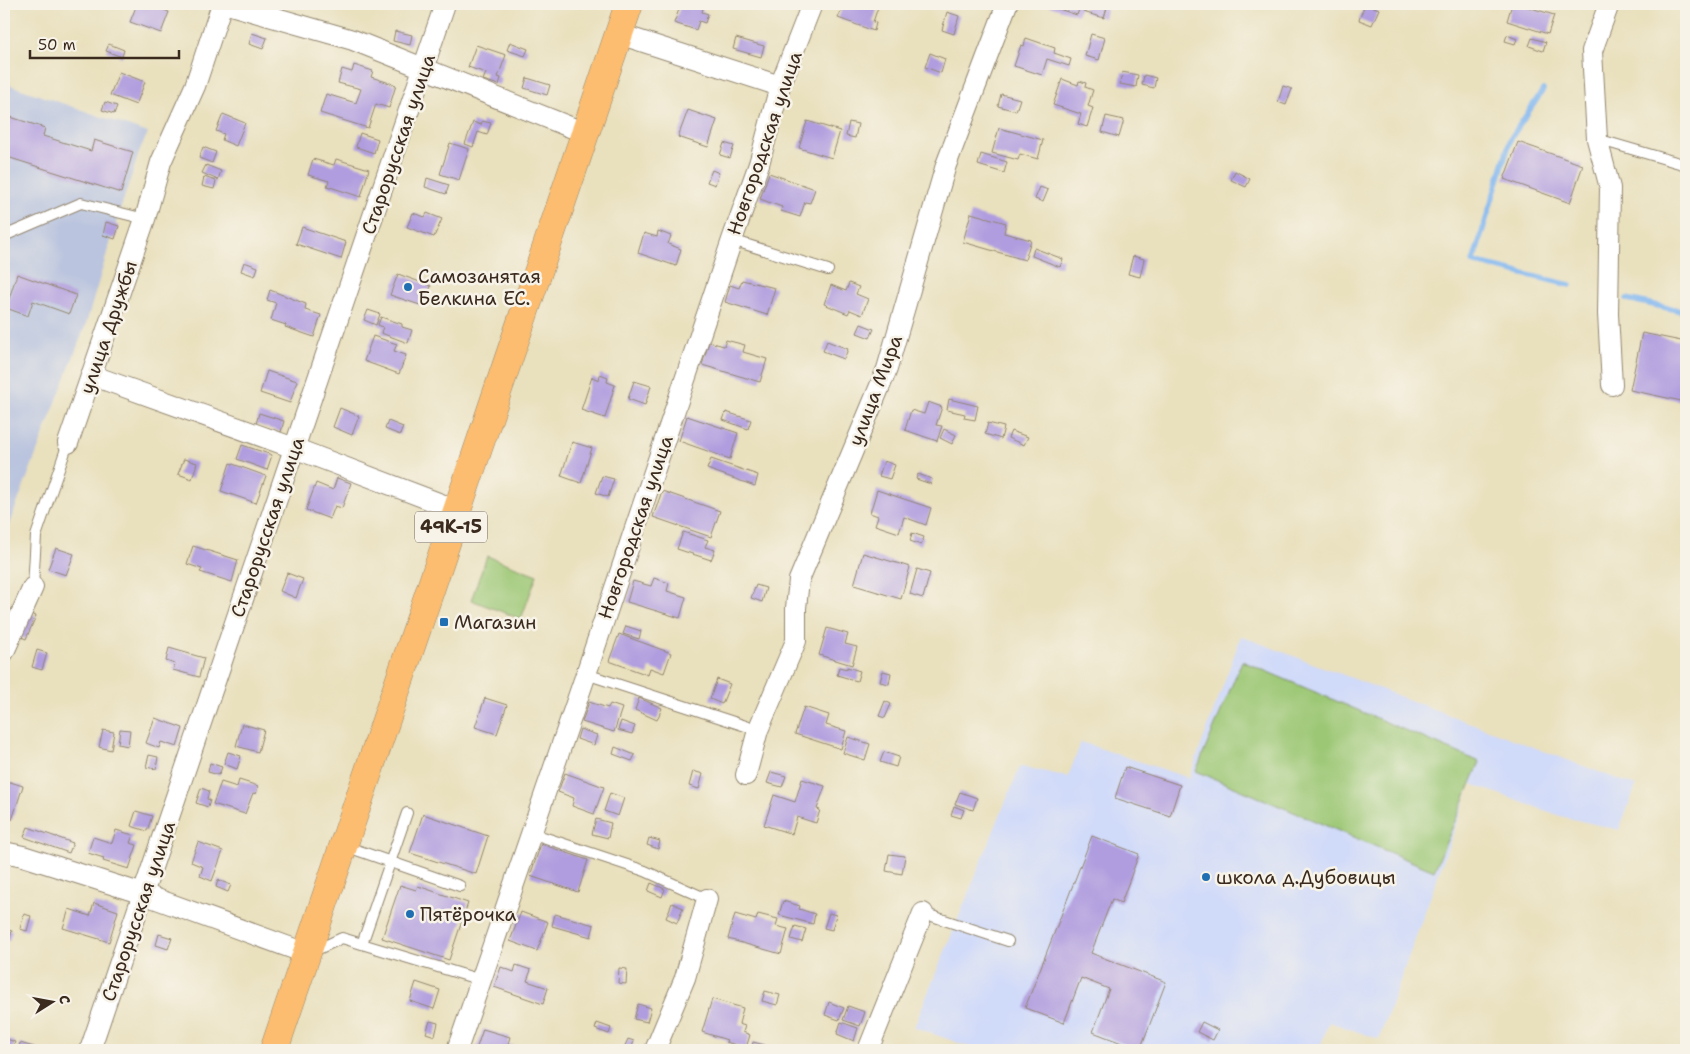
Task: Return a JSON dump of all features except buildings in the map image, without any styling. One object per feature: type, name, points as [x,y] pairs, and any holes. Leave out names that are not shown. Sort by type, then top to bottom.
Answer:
[{"type":"main road","name":"49К-15","points":[[274,1050],[629,4]]},
{"type":"street","name":"улица Дружбы","points":[[68,443],[145,219],[162,162],[195,86],[222,4]]},
{"type":"street","points":[[228,4],[353,40],[585,134]]},
{"type":"street","name":"Старорусская улица","points":[[90,1050],[445,4]]},
{"type":"street","name":"Новгородская улица","points":[[457,1050],[759,164],[780,86],[812,4]]},
{"type":"street","name":"улица Мира","points":[[746,775],[758,730],[796,641],[796,608],[799,580],[887,369],[946,165],[1007,4]]},
{"type":"street","points":[[1609,4],[1592,51],[1597,139],[1610,188],[1608,314],[1612,385]]},
{"type":"street","points":[[619,34],[780,86]]},
{"type":"street","points":[[91,375],[294,448],[457,510]]},
{"type":"street","name":"улица Дружбы","points":[[4,652],[32,587]]},
{"type":"street","points":[[4,852],[23,856],[143,894],[308,954]]},
{"type":"street","points":[[656,1050],[685,978],[707,899]]},
{"type":"street","points":[[868,1050],[923,913]]},
{"type":"lane","points":[[1597,139],[1686,165]]},
{"type":"lane","points":[[4,236],[81,203],[145,219]]},
{"type":"lane","points":[[732,240],[828,270]]},
{"type":"lane","name":"улица Дружбы","points":[[32,587],[36,536],[68,443]]},
{"type":"lane","points":[[586,674],[758,730]]},
{"type":"lane","points":[[362,944],[407,813]]},
{"type":"lane","points":[[531,833],[645,871],[707,899]]},
{"type":"lane","points":[[344,845],[460,886]]},
{"type":"lane","points":[[923,913],[1008,941]]},
{"type":"lane","points":[[308,954],[342,938],[481,980]]},
{"type":"shaded area","points":[[4,83],[148,133],[141,147],[119,213],[86,324],[9,525],[4,531]]},
{"type":"shaded area","name":"школа д.Дубовицы","points":[[1241,636],[1636,786],[1619,830],[1560,816],[1471,784],[1379,1039],[1329,1022],[1319,1050],[978,1050],[914,1027],[1020,766],[1068,777],[1081,742],[1189,778]]},
{"type":"green space","points":[[487,556],[537,575],[521,619],[471,600]]},
{"type":"green space","points":[[1242,661],[1480,762],[1434,871],[1196,771]]},
{"type":"waterway","points":[[1543,90],[1511,138],[1473,262],[1570,285]]},
{"type":"waterway","points":[[1627,299],[1686,312]]},
{"type":"place","name":"Самозанятая Белкина ЕС.","points":[[408,287]]},
{"type":"place","name":"Магазин","points":[[444,622]]},
{"type":"place","name":"школа д.Дубовицы","points":[[1206,877]]},
{"type":"place","name":"Пятёрочка","points":[[410,914]]}]
